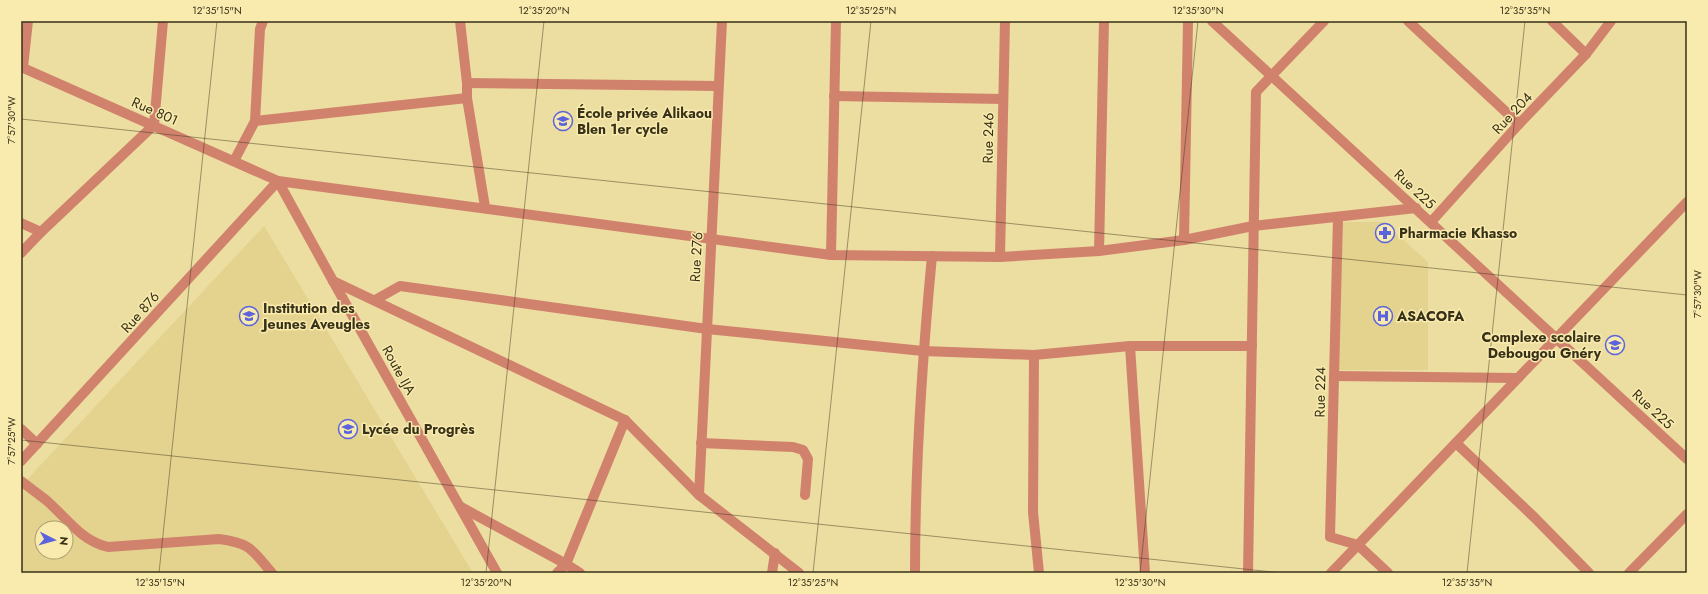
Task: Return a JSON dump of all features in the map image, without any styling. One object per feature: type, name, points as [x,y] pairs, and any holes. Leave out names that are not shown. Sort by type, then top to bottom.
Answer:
[{"type":"street","points":[[22,67],[28,21]]},
{"type":"street","points":[[21,253],[41,232],[154,125],[163,21]]},
{"type":"street","points":[[234,160],[255,121],[260,29],[263,21]]},
{"type":"street","points":[[460,21],[467,83],[467,98],[484,207]]},
{"type":"street","name":"Rue 276","points":[[698,495],[722,21]]},
{"type":"street","points":[[831,255],[836,21]]},
{"type":"street","name":"Rue 246","points":[[1000,256],[1004,21]]},
{"type":"street","points":[[1100,251],[1104,21]]},
{"type":"street","points":[[1184,240],[1188,21]]},
{"type":"street","name":"Rue 225","points":[[1212,21],[1687,460]]},
{"type":"street","points":[[1248,573],[1256,92],[1324,21]]},
{"type":"street","points":[[1408,21],[1519,124]]},
{"type":"street","points":[[1552,21],[1586,54]]},
{"type":"street","name":"Rue 204","points":[[1431,222],[1519,124],[1586,54],[1611,21]]},
{"type":"street","name":"Rue 801","points":[[22,67],[278,180],[831,255],[1000,256],[1100,251],[1184,240],[1253,226],[1338,218],[1416,208]]},
{"type":"street","points":[[467,83],[718,86]]},
{"type":"street","points":[[834,96],[1003,100]]},
{"type":"street","points":[[255,121],[467,98]]},
{"type":"street","name":"Route IJA","points":[[278,180],[333,281],[498,573]]},
{"type":"street","name":"Rue 876","points":[[21,461],[278,180]]},
{"type":"street","points":[[1331,573],[1687,202]]},
{"type":"street","name":"Rue 224","points":[[1338,218],[1330,537],[1358,545]]},
{"type":"street","points":[[21,223],[41,232]]},
{"type":"street","points":[[915,573],[915,535],[923,351],[932,256]]},
{"type":"street","points":[[333,281],[625,420],[698,495],[799,573]]},
{"type":"street","points":[[375,300],[400,286],[706,329],[923,351],[1034,355],[1130,346],[1252,346]]},
{"type":"street","points":[[1130,346],[1145,573]]},
{"type":"street","points":[[1034,355],[1033,512],[1039,573]]},
{"type":"street","points":[[1334,376],[1518,378]]},
{"type":"street","points":[[557,573],[566,564],[625,420]]},
{"type":"street","points":[[21,429],[38,444]]},
{"type":"street","points":[[701,443],[792,447],[803,450],[808,459],[805,495]]},
{"type":"street","points":[[1456,443],[1534,517],[1589,573]]},
{"type":"street","points":[[21,481],[46,500],[84,537],[96,544],[108,547],[219,538],[236,541],[250,547],[272,573]]},
{"type":"street","points":[[460,506],[580,573]]},
{"type":"street","points":[[1629,573],[1687,514]]},
{"type":"street","points":[[1358,545],[1388,573]]},
{"type":"street","points":[[772,573],[775,554]]},
{"type":"shaded area","name":"ASACOFA","points":[[1337,222],[1383,222],[1428,262],[1428,370],[1337,370]]},
{"type":"shaded area","name":"Institution des Jeunes Aveugles","points":[[264,226],[473,573],[21,573],[21,486]]},
{"type":"place","name":"École privée Alikaou Blen 1er cycle","points":[[563,121]]},
{"type":"place","name":"Pharmacie Khasso","points":[[1385,233]]},
{"type":"place","name":"Institution des Jeunes Aveugles","points":[[249,316]]},
{"type":"place","name":"ASACOFA","points":[[1383,316]]},
{"type":"place","name":"Complexe scolaire Debougou Gnéry","points":[[1615,345]]},
{"type":"place","name":"Lycée du Progrès","points":[[348,429]]}]
